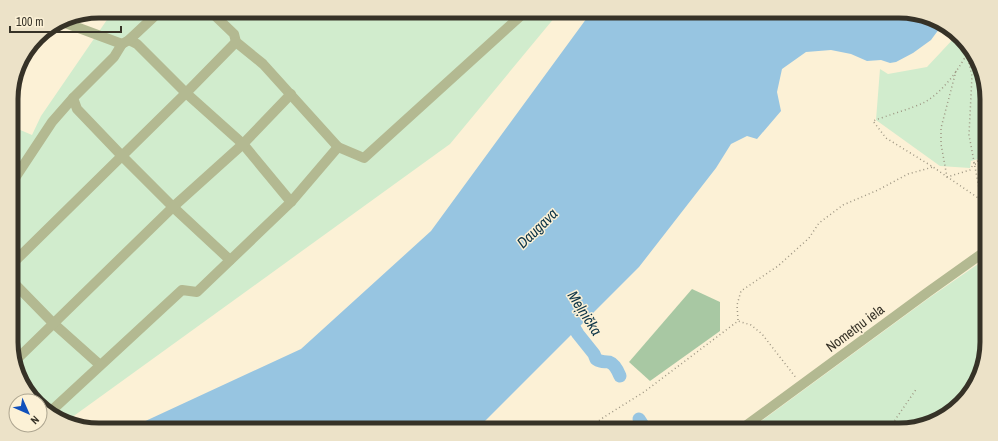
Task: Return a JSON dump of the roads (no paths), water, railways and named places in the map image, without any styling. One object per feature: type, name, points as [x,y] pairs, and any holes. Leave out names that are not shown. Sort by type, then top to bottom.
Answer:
[{"type":"street","points":[[18,173],[52,122],[73,98],[114,57],[126,42],[152,18]]},
{"type":"street","points":[[217,18],[234,34],[236,42],[264,64],[338,147],[364,158],[518,18]]},
{"type":"street","points":[[69,24],[126,42],[137,44],[186,93],[243,144],[291,202]]},
{"type":"street","points":[[18,258],[236,42]]},
{"type":"street","points":[[20,356],[172,207],[243,144],[290,94]]},
{"type":"street","points":[[73,98],[77,109],[122,156],[172,207],[230,260]]},
{"type":"street","points":[[54,409],[182,290],[197,292],[291,202],[338,147]]},
{"type":"street","name":"Nometņu iela","points":[[750,423],[980,255]]},
{"type":"street","points":[[18,287],[53,323],[100,365]]},
{"type":"water","name":"Daugava","points":[[587,18],[899,18],[920,21],[939,29],[931,40],[913,53],[896,62],[890,63],[881,60],[867,61],[851,54],[831,50],[806,52],[782,69],[777,92],[781,111],[757,139],[747,136],[731,144],[716,168],[639,267],[483,423],[141,423],[301,349],[431,231]]},
{"type":"waterway","name":"Meļņička","points":[[567,316],[596,359],[613,364],[620,376]]},
{"type":"waterway","name":"Meļņička","points":[[639,419],[642,423]]}]
